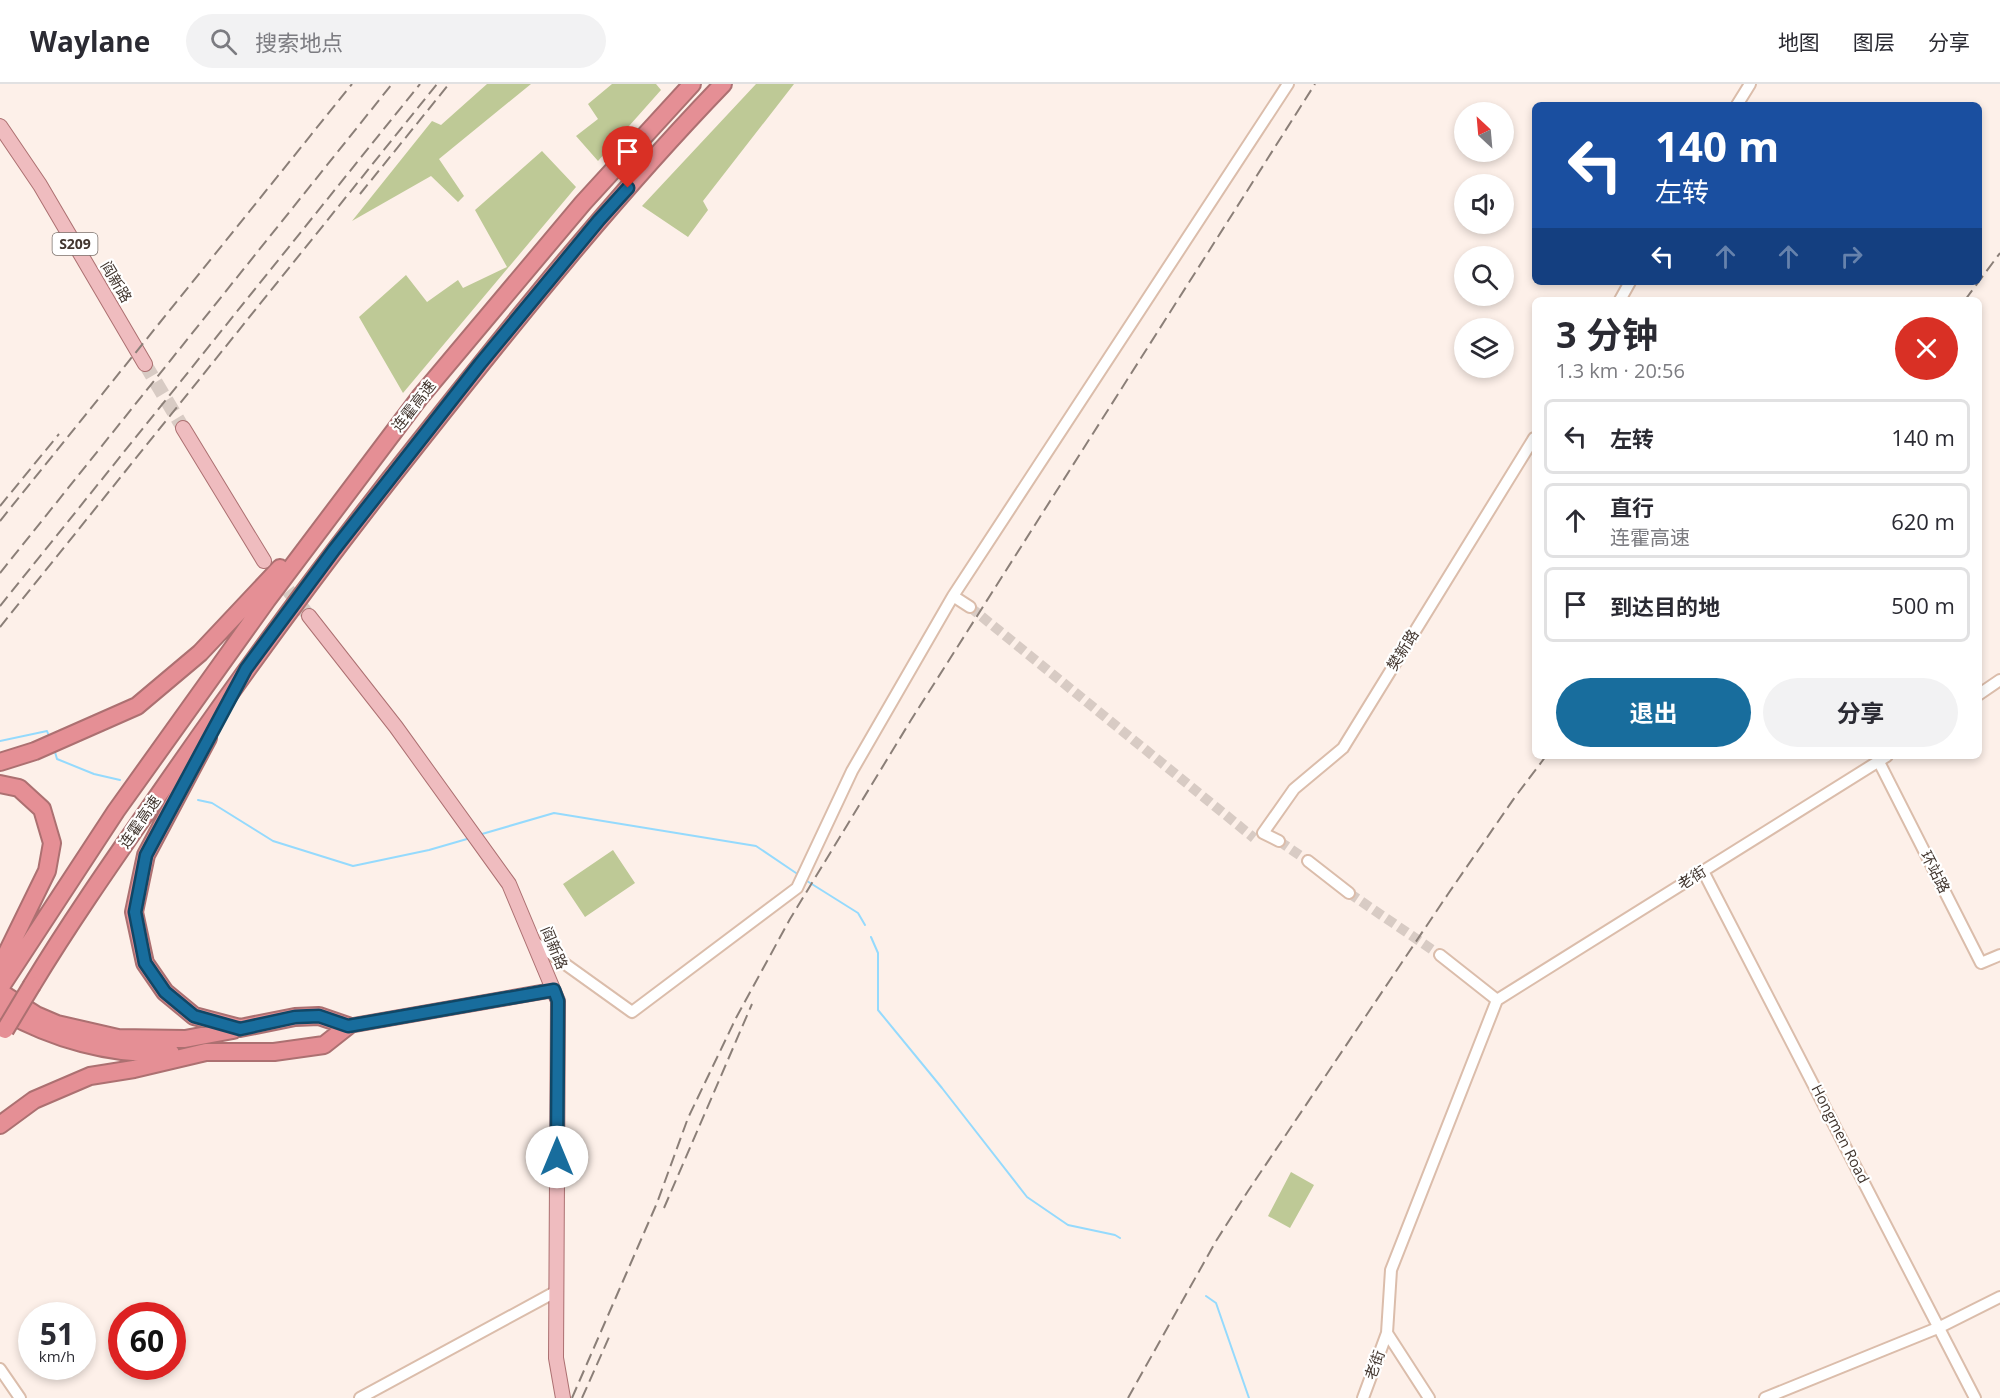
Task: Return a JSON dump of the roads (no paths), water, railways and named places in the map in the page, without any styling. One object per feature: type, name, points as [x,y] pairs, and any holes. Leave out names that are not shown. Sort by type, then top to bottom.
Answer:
[{"type":"highway","name":"连霍高速","points":[[0,990],[7,962],[267,600],[420,397],[583,203],[692,84]]},
{"type":"highway","name":"连霍高速","points":[[2,1034],[69,924],[246,669],[370,504],[599,220],[723,84]]},
{"type":"highway","points":[[0,762],[35,751],[137,706],[200,653],[338,506]]},
{"type":"highway","points":[[240,1029],[194,1016],[165,992],[145,963],[135,912],[146,855],[246,669]]},
{"type":"highway","points":[[0,784],[19,789],[42,809],[52,843],[46,871],[7,962]]},
{"type":"highway","points":[[0,990],[36,1015],[57,1024],[118,1038],[185,1039],[295,1017],[319,1016],[348,1026]]},
{"type":"highway","points":[[0,1009],[56,1036],[114,1051],[159,1054],[274,1052],[324,1045],[348,1026]]},
{"type":"highway","points":[[0,1125],[34,1100],[90,1076],[134,1069],[206,1052]]},
{"type":"main road","name":"阎新路","points":[[0,126],[40,185],[145,364]]},
{"type":"main road","points":[[183,428],[264,561]]},
{"type":"main road","name":"阎新路","points":[[309,616],[396,727],[509,884],[558,1001],[556,1358],[563,1398]]},
{"type":"main road","points":[[348,1026],[554,990]]},
{"type":"street","points":[[533,940],[632,1012],[797,888],[852,771],[953,596],[1288,84]]},
{"type":"street","points":[[1739,102],[1750,84]]},
{"type":"street","name":"樊新路","points":[[1279,841],[1259,836],[1294,789],[1343,748],[1532,441]]},
{"type":"street","points":[[953,596],[970,607]]},
{"type":"street","points":[[1982,692],[2000,681]]},
{"type":"street","name":"老街","points":[[1363,1398],[1387,1333],[1391,1270],[1497,1000],[1883,759]]},
{"type":"street","name":"环站路","points":[[1883,759],[1981,963],[2000,955]]},
{"type":"street","points":[[1308,861],[1349,893]]},
{"type":"street","name":"Hongmen Road","points":[[1703,871],[1975,1398]]},
{"type":"street","points":[[1440,956],[1497,1000]]},
{"type":"street","points":[[360,1398],[557,1291]]},
{"type":"street","points":[[1765,1398],[1940,1327],[2000,1297]]},
{"type":"street","points":[[1387,1333],[1430,1398]]},
{"type":"street","points":[[0,1370],[20,1398]]},
{"type":"waterway","points":[[0,741],[47,731],[49,736]]},
{"type":"waterway","points":[[55,752],[57,759],[94,774],[120,780]]},
{"type":"waterway","points":[[198,800],[212,803],[273,841],[353,866],[429,850],[467,839]]},
{"type":"waterway","points":[[482,834],[554,813],[756,846],[796,873]]},
{"type":"waterway","points":[[807,881],[858,913],[865,925]]},
{"type":"waterway","points":[[871,937],[878,953],[878,1010],[1027,1197],[1068,1225],[1120,1238]]},
{"type":"waterway","points":[[1206,1296],[1216,1303],[1249,1398]]},
{"type":"tunnel","points":[[145,364],[183,428]]},
{"type":"tunnel","points":[[275,574],[309,616]]},
{"type":"tunnel","points":[[970,607],[1254,838]]},
{"type":"tunnel","points":[[1279,841],[1308,861]]},
{"type":"tunnel","points":[[1349,893],[1440,955]]},
{"type":"railway","points":[[0,521],[352,84]]},
{"type":"railway","points":[[0,573],[392,84]]},
{"type":"railway","points":[[0,606],[420,84]]},
{"type":"railway","points":[[0,627],[437,84]]},
{"type":"railway","points":[[360,194],[449,84]]},
{"type":"railway","points":[[572,1398],[657,1203],[688,1118],[736,1018],[790,919],[911,720],[1315,84]]},
{"type":"railway","points":[[1982,277],[2000,253]]},
{"type":"railway","points":[[1967,297],[1976,285]]},
{"type":"railway","points":[[0,506],[59,434]]},
{"type":"railway","points":[[1128,1398],[1216,1241],[1248,1191],[1448,894],[1544,759]]},
{"type":"railway","points":[[664,1208],[752,1004]]},
{"type":"railway","points":[[582,1398],[610,1335]]}]
